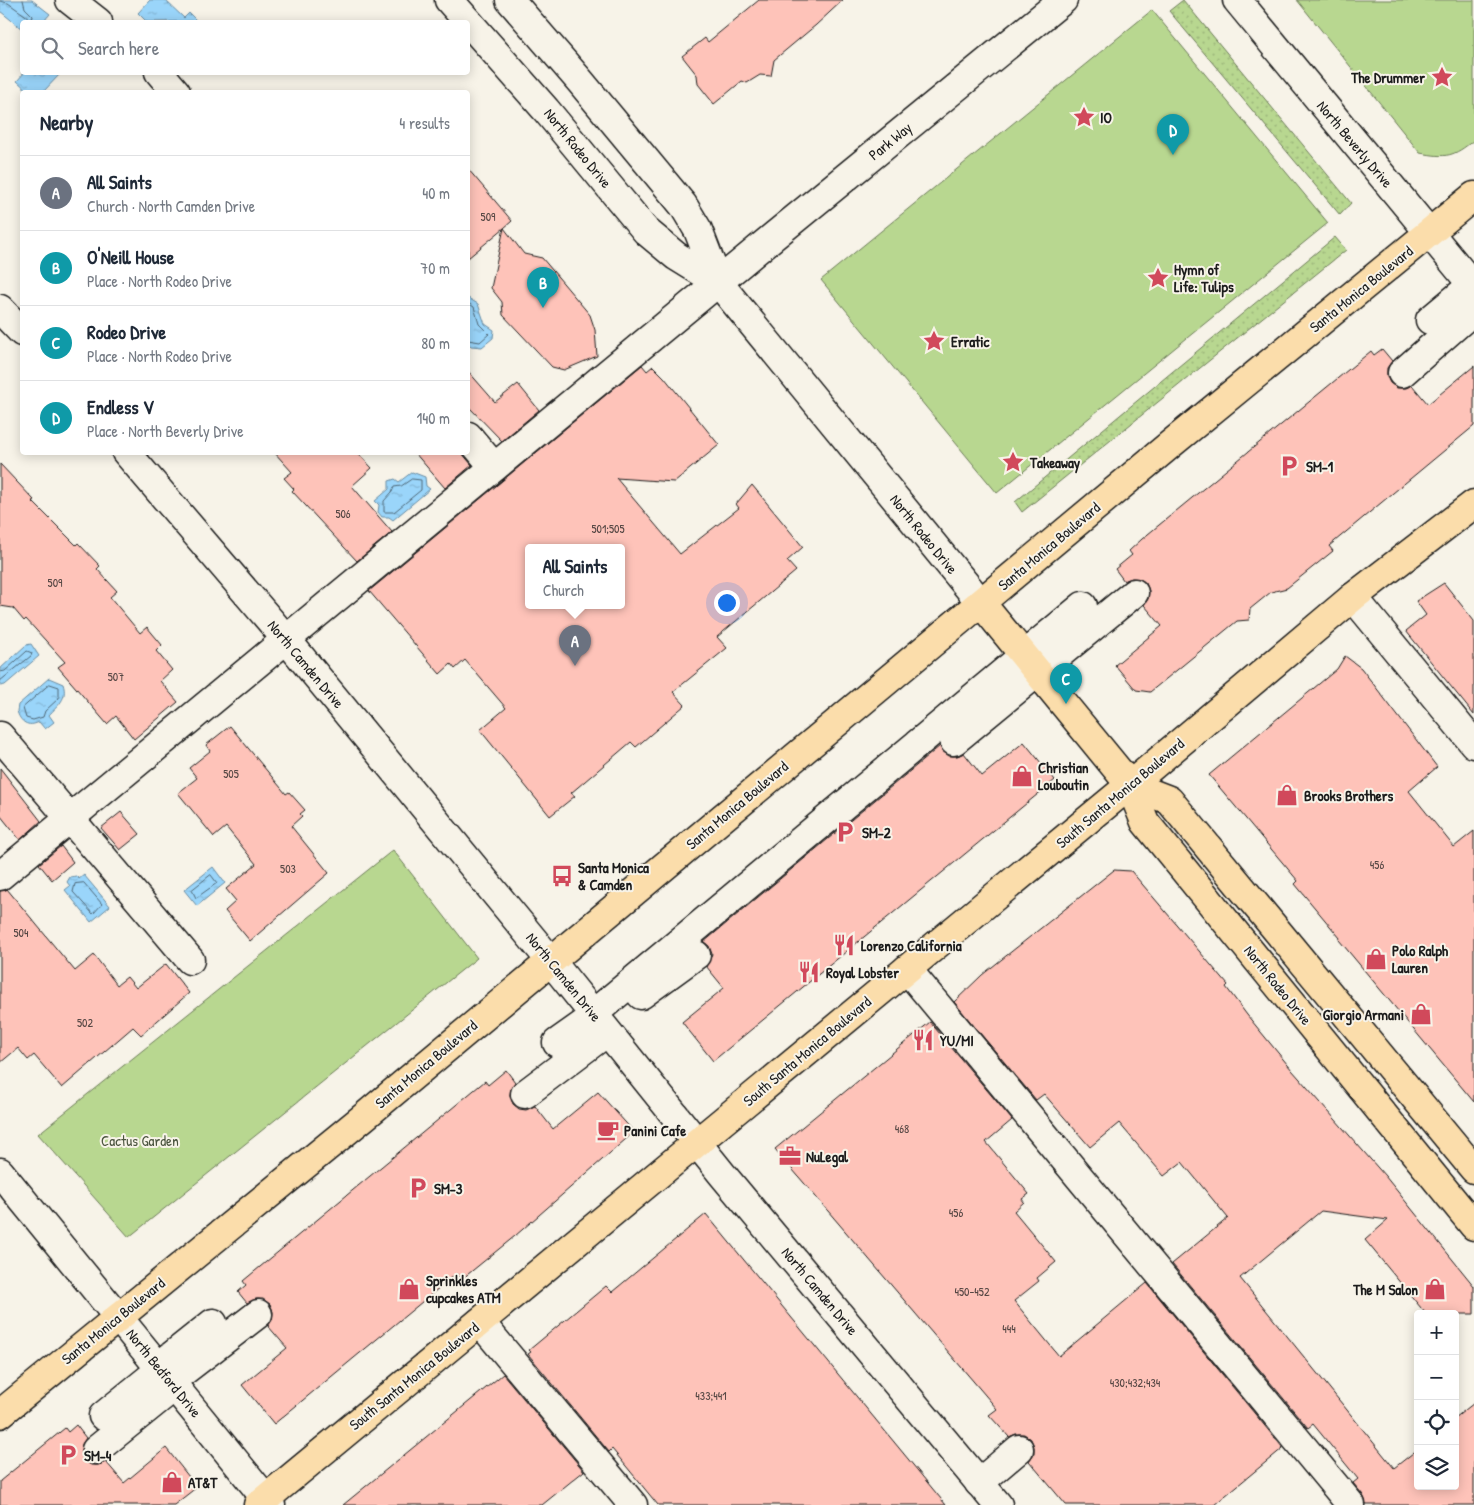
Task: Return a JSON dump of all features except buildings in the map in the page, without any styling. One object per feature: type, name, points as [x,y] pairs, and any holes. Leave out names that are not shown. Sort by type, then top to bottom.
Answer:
[{"type":"main road","name":"Santa Monica Boulevard","points":[[0,1414],[365,1116],[1179,437],[1474,196]]},
{"type":"main road","name":"South Santa Monica Boulevard","points":[[265,1503],[480,1322],[1130,785],[1353,597],[1474,504]]},
{"type":"main road","name":"North Rodeo Drive","points":[[981,603],[1130,785],[1145,822],[1474,1226]]},
{"type":"main road","name":"North Rodeo Drive","points":[[1130,785],[1168,800],[1474,1168]]},
{"type":"street","points":[[70,0],[95,20]]},
{"type":"street","name":"North Rodeo Drive","points":[[449,0],[467,20]]},
{"type":"street","name":"North Rodeo Drive","points":[[510,0],[580,81],[683,206],[698,230],[718,282],[981,603]]},
{"type":"street","name":"Park Way","points":[[0,876],[718,282],[1063,0]]},
{"type":"street","name":"North Beverly Drive","points":[[1237,0],[1430,232],[1473,294]]},
{"type":"street","name":"North Rodeo Drive","points":[[470,24],[546,110],[646,231],[676,256],[718,282]]},
{"type":"street","points":[[162,75],[174,90]]},
{"type":"street","points":[[1430,320],[1473,294]]},
{"type":"street","points":[[1402,373],[1473,294]]},
{"type":"street","points":[[0,309],[20,330]]},
{"type":"street","points":[[470,438],[494,468]]},
{"type":"street","name":"North Camden Drive","points":[[129,455],[286,639],[697,1142],[998,1505]]},
{"type":"street","points":[[525,1094],[599,1021],[644,971],[980,691],[1030,664],[1134,593]]},
{"type":"street","points":[[1353,597],[1474,744]]},
{"type":"street","points":[[954,741],[1030,664],[1083,606]]},
{"type":"street","points":[[0,736],[190,960]]},
{"type":"street","points":[[557,1043],[599,1021],[696,955]]},
{"type":"street","points":[[908,969],[1352,1505]]},
{"type":"street","name":"North Bedford Drive","points":[[0,1172],[167,1376],[265,1503]]},
{"type":"street","points":[[103,1416],[167,1376],[258,1314]]},
{"type":"street","points":[[480,1322],[633,1505]]},
{"type":"street","points":[[96,1450],[167,1376],[212,1323]]},
{"type":"street","points":[[979,1483],[1019,1449]]},
{"type":"green space","points":[[1183,0],[1351,203],[1340,215],[1169,11]]},
{"type":"green space","points":[[1297,0],[1474,0],[1474,140],[1449,155],[1420,153]]},
{"type":"green space","points":[[1152,10],[1328,223],[997,493],[821,280]]},
{"type":"green space","points":[[1335,237],[1346,250],[1022,512],[1015,502]]},
{"type":"green space","name":"Cactus Garden","points":[[393,850],[477,958],[129,1237],[38,1134]]},
{"type":"water","points":[[0,0],[32,0],[50,14],[45,20],[20,20],[20,27],[0,11]]},
{"type":"water","points":[[150,0],[165,0],[184,18],[189,13],[196,20],[145,20],[138,13]]},
{"type":"water","points":[[22,75],[59,75],[45,90],[27,90],[17,81]]},
{"type":"water","points":[[470,299],[478,304],[485,324],[494,330],[493,338],[482,347],[471,346]]},
{"type":"water","points":[[412,472],[425,477],[426,486],[430,489],[393,520],[389,517],[382,517],[378,512],[379,505],[375,501],[389,489],[389,481],[395,479],[399,482]]},
{"type":"water","points":[[31,644],[39,656],[5,685],[0,686],[0,669],[26,645]]},
{"type":"water","points":[[49,678],[63,684],[64,694],[61,701],[49,715],[54,722],[45,729],[39,722],[35,724],[25,723],[17,711],[18,705]]},
{"type":"water","points":[[213,867],[225,883],[197,906],[184,890]]},
{"type":"water","points":[[84,875],[110,906],[91,922],[65,890],[70,886],[67,882],[70,877],[76,876],[79,879]]},
{"type":"place","name":"The Drummer","points":[[1442,77]]},
{"type":"place","name":"IO","points":[[1084,117]]},
{"type":"place","name":"Endless V","points":[[1173,155]]},
{"type":"place","name":"Hymn of Life: Tulips","points":[[1158,278]]},
{"type":"place","name":"O'Neill House","points":[[543,308]]},
{"type":"place","name":"Erratic","points":[[934,341]]},
{"type":"place","name":"Takeaway","points":[[1013,462]]},
{"type":"place","name":"SM-1","points":[[1289,466]]},
{"type":"place","name":"All Saints","points":[[575,666]]},
{"type":"place","name":"Rodeo Drive","points":[[1066,704]]},
{"type":"place","name":"Christian Louboutin","points":[[1022,776]]},
{"type":"place","name":"Brooks Brothers","points":[[1287,795]]},
{"type":"place","name":"SM-2","points":[[845,832]]},
{"type":"place","name":"Santa Monica & Camden","points":[[562,876]]},
{"type":"place","name":"Lorenzo California","points":[[844,945]]},
{"type":"place","name":"Polo Ralph Lauren","points":[[1376,959]]},
{"type":"place","name":"Royal Lobster","points":[[809,972]]},
{"type":"place","name":"Giorgio Armani","points":[[1421,1014]]},
{"type":"place","name":"YU/MI","points":[[923,1040]]},
{"type":"place","name":"Panini Cafe","points":[[608,1130]]},
{"type":"place","name":"NuLegal","points":[[790,1156]]},
{"type":"place","name":"SM-3","points":[[418,1188]]},
{"type":"place","name":"Sprinkles cupcakes ATM","points":[[409,1289]]},
{"type":"place","name":"The M Salon","points":[[1435,1289]]},
{"type":"place","name":"SM-4","points":[[68,1455]]},
{"type":"place","name":"AT&T","points":[[172,1482]]}]
